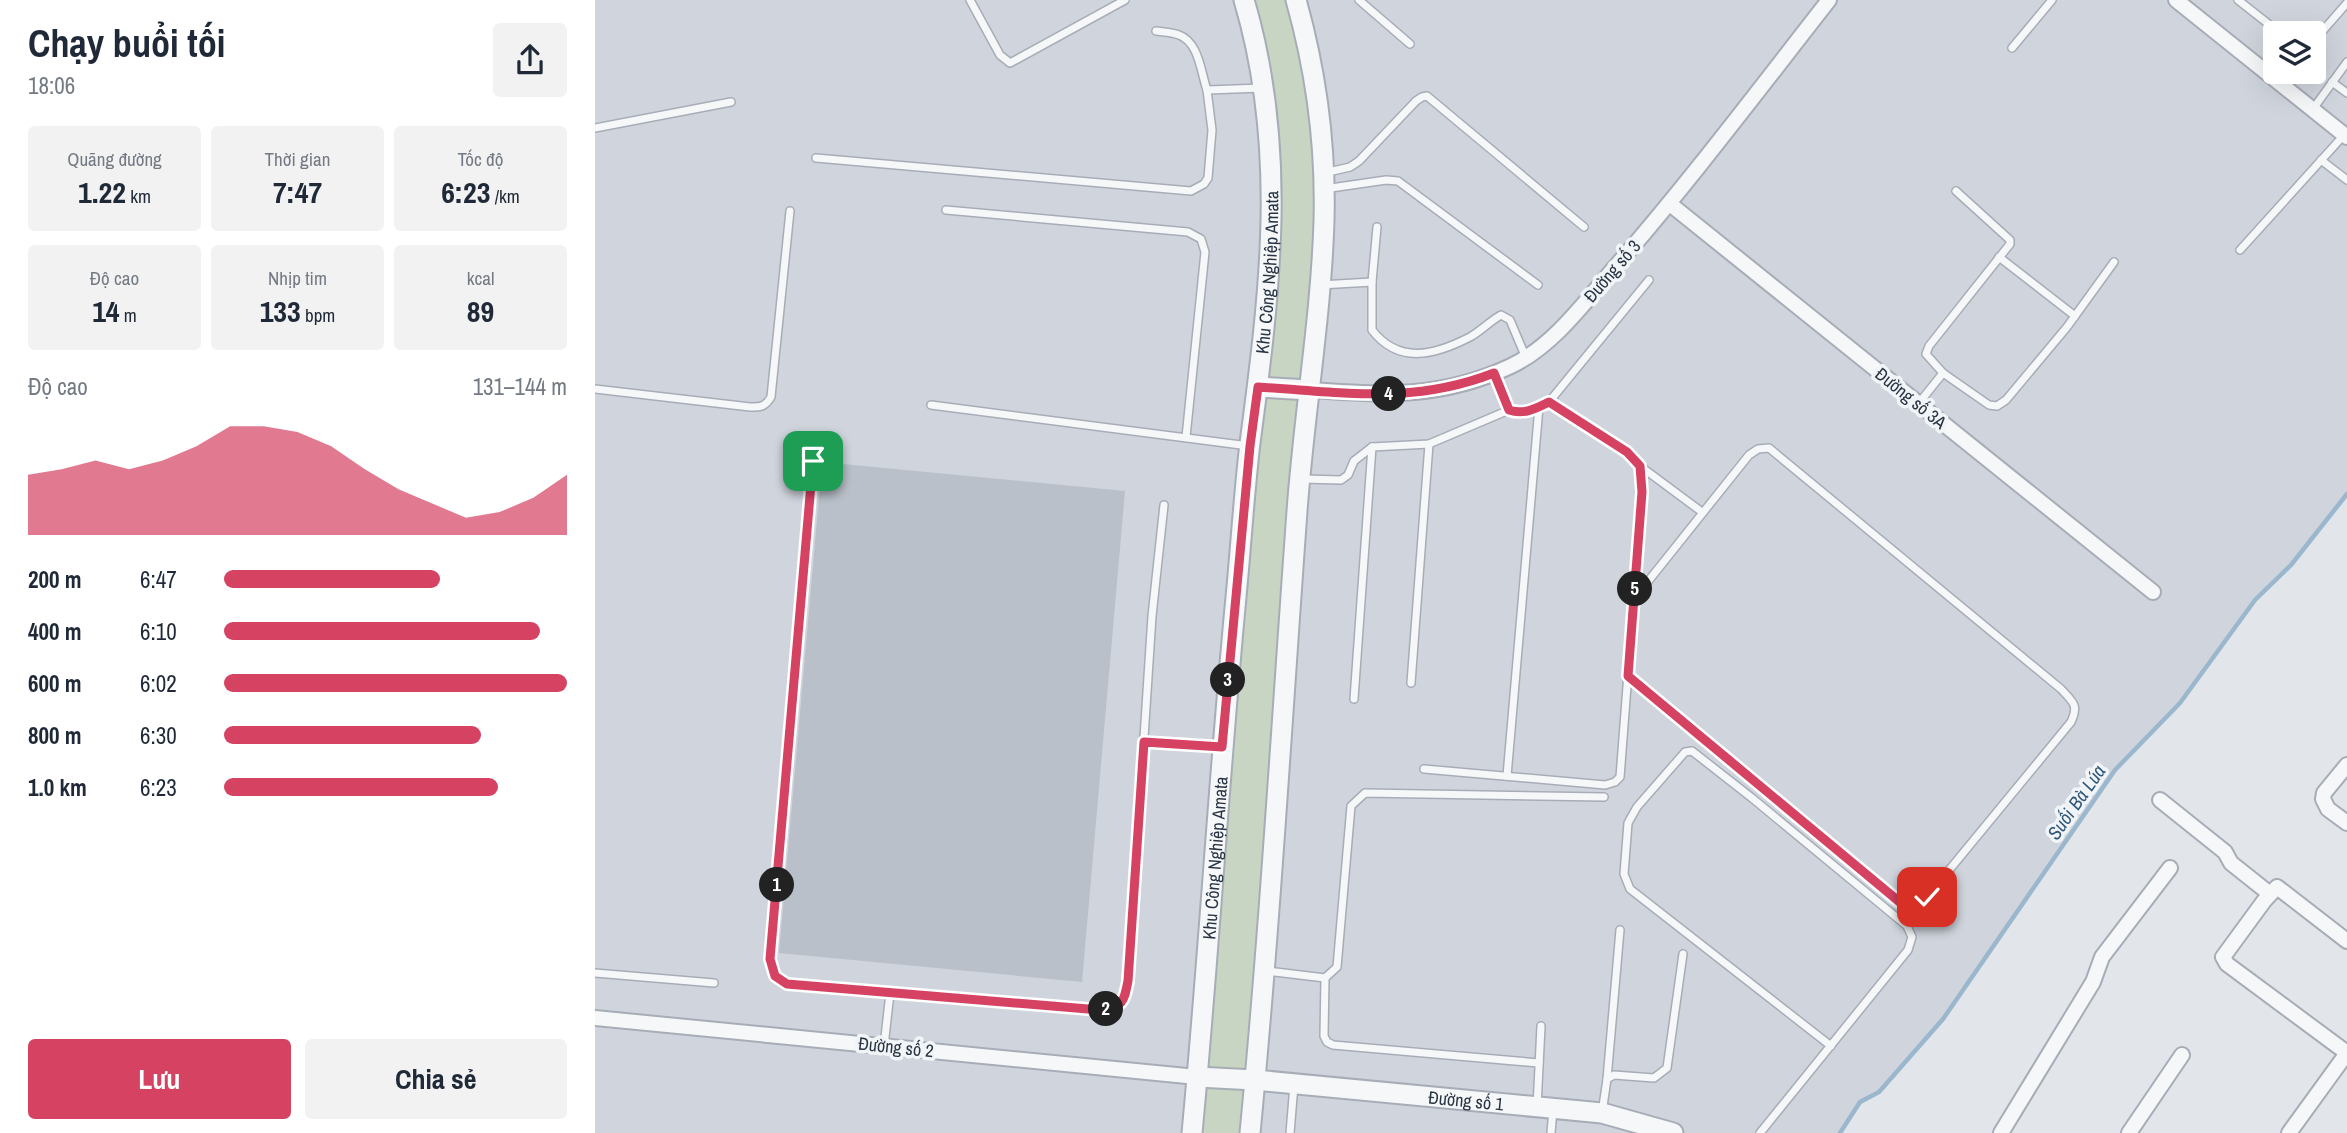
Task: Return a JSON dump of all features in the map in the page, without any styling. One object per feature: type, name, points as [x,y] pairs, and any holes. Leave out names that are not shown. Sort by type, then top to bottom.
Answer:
[{"type":"street","name":"Khu Công Nghiệp Amata","points":[[1192,1133],[1222,747],[1250,446],[1266,308],[1273,187],[1270,135],[1263,88],[1255,38],[1244,0]]},
{"type":"street","name":"Đường số 3","points":[[1309,390],[1408,394],[1458,386],[1526,358],[1567,323],[1670,204],[1829,0]]},
{"type":"street","points":[[2176,0],[2263,63]]},
{"type":"street","points":[[1250,1133],[1299,480],[1320,285],[1323,181],[1315,88],[1300,1]]},
{"type":"street","points":[[2289,84],[2312,110],[2345,136]]},
{"type":"street","name":"Đường số 3A","points":[[1670,204],[2153,592]]},
{"type":"street","points":[[1258,387],[1309,390]]},
{"type":"street","points":[[2347,765],[2324,793],[2323,799],[2328,809],[2347,823]]},
{"type":"street","points":[[2159,800],[2225,852],[2229,862],[2270,894]]},
{"type":"street","points":[[2001,1133],[2093,982],[2102,957],[2170,868]]},
{"type":"street","points":[[2289,1133],[2347,1053],[2224,959],[2226,950],[2275,888],[2280,888],[2347,941]]},
{"type":"street","name":"Đường số 2","points":[[595,1018],[1197,1077]]},
{"type":"street","points":[[2129,1133],[2182,1055]]},
{"type":"street","name":"Đường số 1","points":[[1197,1077],[1255,1080],[1602,1113],[1673,1133]]},
{"type":"lane","points":[[970,0],[1000,55],[1010,63],[1125,0]]},
{"type":"lane","points":[[1359,0],[1410,44]]},
{"type":"lane","points":[[2012,48],[2052,0]]},
{"type":"lane","points":[[2238,0],[2265,21]]},
{"type":"lane","points":[[2326,26],[2347,3]]},
{"type":"lane","points":[[816,158],[1191,191],[1204,184],[1208,178],[1212,130],[1207,90],[1195,52],[1189,42],[1181,35],[1156,30]]},
{"type":"lane","points":[[2312,110],[2347,62]]},
{"type":"lane","points":[[2332,82],[2347,93]]},
{"type":"lane","points":[[1207,90],[1263,88]]},
{"type":"lane","points":[[1323,181],[1359,161],[1416,101],[1427,96],[1584,227]]},
{"type":"lane","points":[[595,128],[731,102]]},
{"type":"lane","points":[[2240,250],[2345,136]]},
{"type":"lane","points":[[2321,160],[2347,180]]},
{"type":"lane","points":[[1323,181],[1398,181],[1538,285]]},
{"type":"lane","points":[[1956,191],[2007,235],[2010,244],[1929,346],[1926,354],[1943,373],[1989,405],[1997,406],[2006,400],[2075,316],[2114,262]]},
{"type":"lane","points":[[946,210],[1188,232],[1201,239],[1205,252],[1186,438]]},
{"type":"lane","points":[[595,389],[764,407],[771,397],[790,211]]},
{"type":"lane","points":[[1377,227],[1372,282],[1372,330],[1388,346],[1408,354],[1439,350],[1471,336],[1501,315],[1510,320],[1526,358]]},
{"type":"lane","points":[[1999,257],[2075,316]]},
{"type":"lane","points":[[1299,480],[1341,480],[1348,475],[1354,461],[1371,447],[1429,444],[1509,410],[1518,413],[1549,402],[1649,280]]},
{"type":"lane","points":[[1320,285],[1372,282]]},
{"type":"lane","points":[[1494,373],[1509,410]]},
{"type":"lane","points":[[1919,404],[1943,373]]},
{"type":"lane","points":[[1549,402],[1627,452],[1640,466],[1702,512]]},
{"type":"lane","points":[[932,405],[1250,446]]},
{"type":"lane","points":[[1507,776],[1539,407]]},
{"type":"lane","points":[[1411,682],[1429,444]]},
{"type":"lane","points":[[1354,699],[1371,447]]},
{"type":"lane","points":[[1628,676],[1902,904],[1913,905],[1927,897],[2071,722],[2075,713],[2074,703],[2061,689],[1769,447],[1758,449],[1749,455],[1634,599]]},
{"type":"lane","points":[[813,461],[770,959],[775,976],[787,984],[1100,1010],[1115,1008],[1124,999],[1128,981],[1152,615],[1164,505]]},
{"type":"lane","points":[[1424,769],[1605,785],[1620,777],[1642,492],[1640,466]]},
{"type":"lane","points":[[1144,742],[1222,747]]},
{"type":"lane","points":[[1761,1133],[1831,1046],[1908,950],[1912,937],[1907,926],[1752,798],[1692,751],[1685,752],[1637,807],[1628,824],[1624,874],[1630,889],[1831,1046]]},
{"type":"lane","points":[[1539,1063],[1333,1045],[1327,1042],[1324,1036],[1325,978],[1337,967],[1351,806],[1365,793],[1604,797]]},
{"type":"lane","points":[[1602,1113],[1620,930]]},
{"type":"lane","points":[[1607,1079],[1614,1075],[1654,1078],[1667,1068],[1683,954]]},
{"type":"lane","points":[[1263,970],[1325,978]]},
{"type":"lane","points":[[595,973],[714,983]]},
{"type":"lane","points":[[884,1046],[890,993]]},
{"type":"lane","points":[[1541,1026],[1539,1063],[1551,1133]]},
{"type":"lane","points":[[1290,1133],[1294,1084]]},
{"type":"shaded area","points":[[595,0],[2347,0],[2347,494],[2291,565],[2255,600],[2180,703],[2115,770],[1943,1019],[1879,1092],[1860,1102],[1840,1133],[595,1133]]},
{"type":"green space","points":[[1252,0],[1288,0],[1308,89],[1315,200],[1301,385],[1267,383],[1280,235],[1281,185],[1276,115],[1269,68]]},
{"type":"green space","points":[[1265,392],[1300,395],[1247,1075],[1206,1073],[1230,747]]},
{"type":"green space","points":[[1205,1083],[1247,1084],[1242,1133],[1200,1133]]},
{"type":"building","points":[[822,462],[1125,491],[1082,982],[779,953]]},
{"type":"waterway","name":"Suối Bà Lúa","points":[[1840,1133],[1860,1102],[1879,1092],[1943,1019],[2115,770],[2180,703],[2255,600],[2291,565],[2347,494]]},
{"type":"route","points":[[813,461],[770,959],[775,976],[787,984],[1100,1010],[1115,1008],[1124,999],[1128,981],[1144,742],[1222,747],[1258,387],[1408,394],[1458,386],[1494,373],[1509,410],[1529,412],[1549,402],[1627,452],[1640,466],[1642,492],[1628,676],[1902,904],[1913,905],[1927,897]]}]
